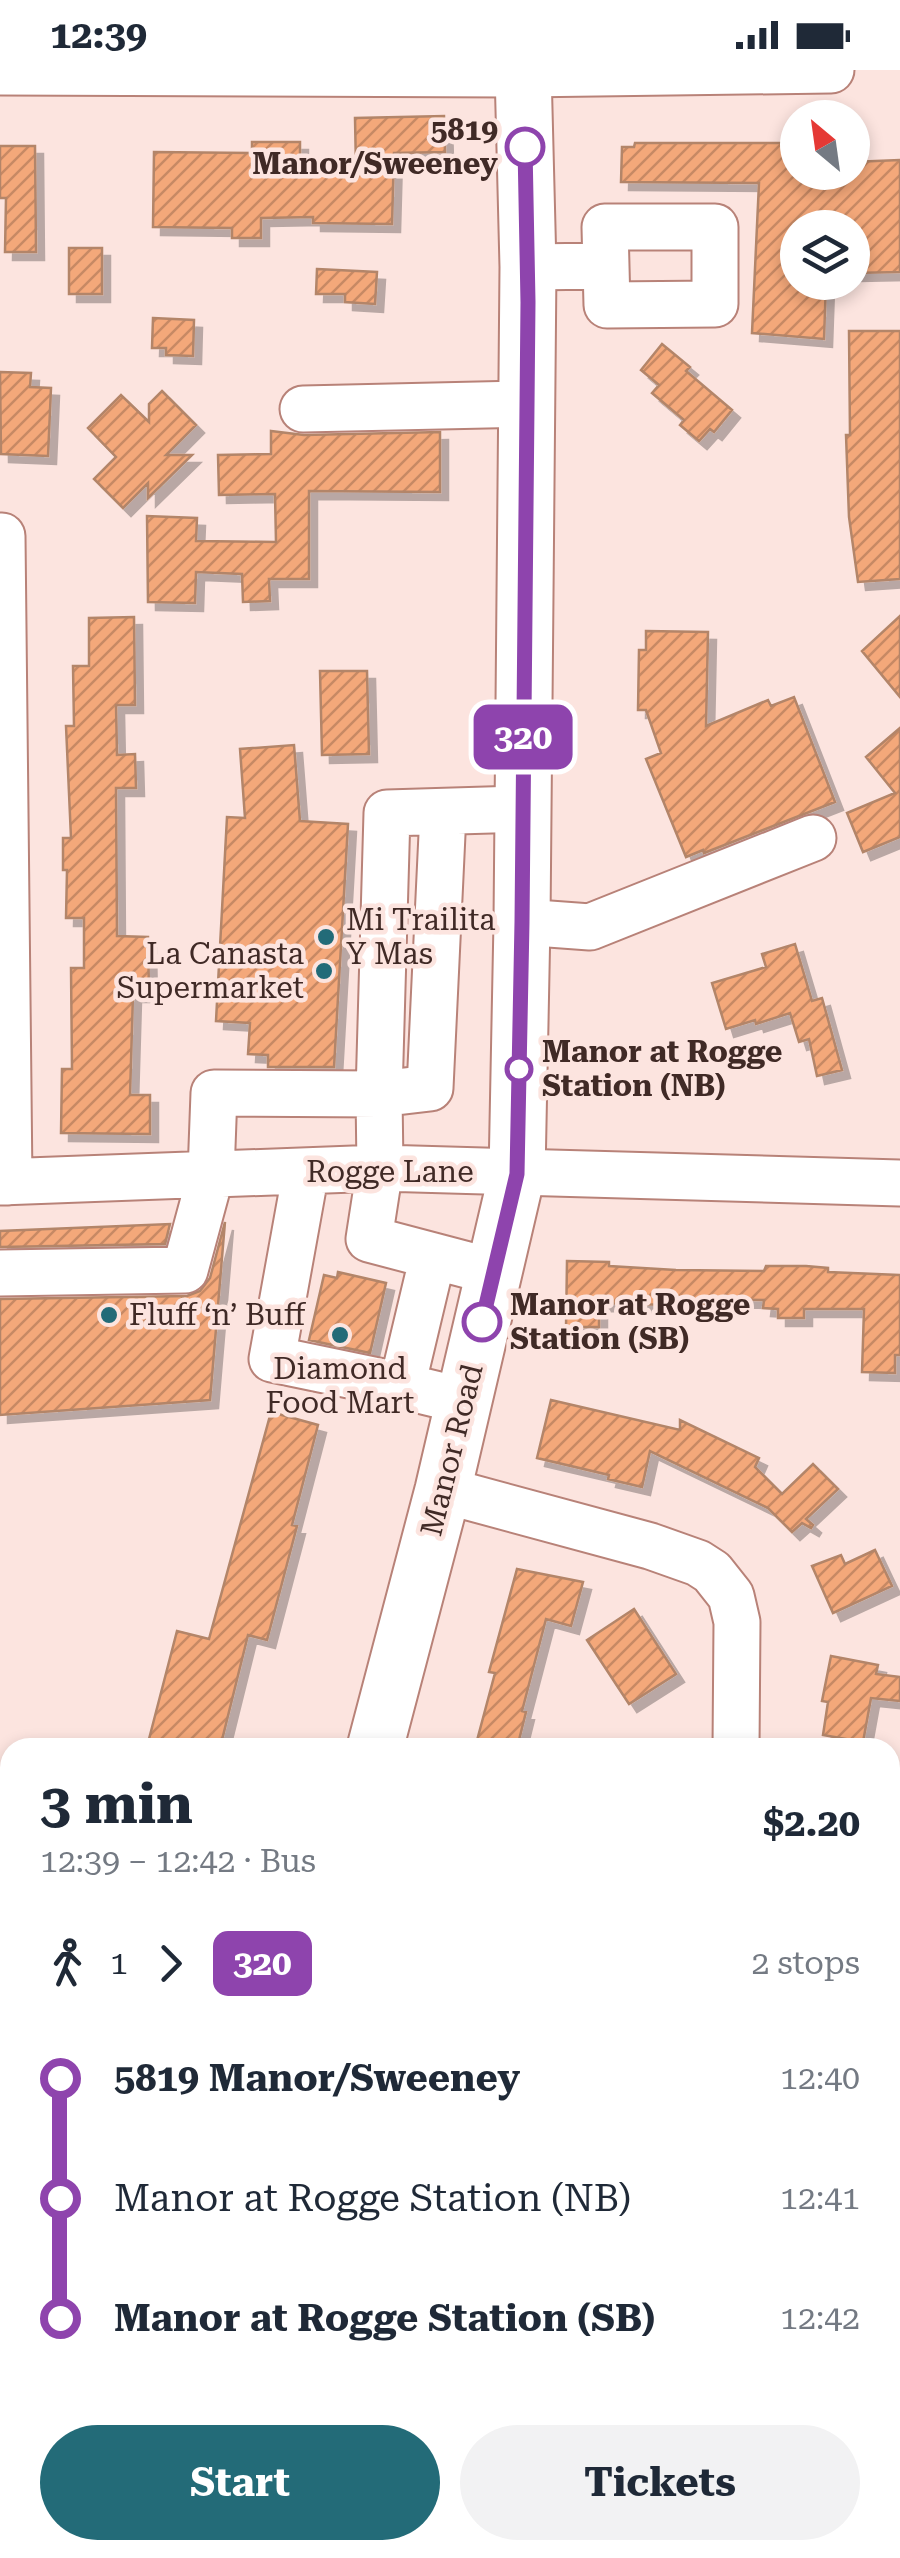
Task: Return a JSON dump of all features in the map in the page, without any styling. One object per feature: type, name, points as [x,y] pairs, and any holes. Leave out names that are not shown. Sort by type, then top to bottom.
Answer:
[{"type":"main road","name":"Manor Road","points":[[379,1738],[443,1490],[517,1174],[528,268],[523,72]]},
{"type":"street","points":[[0,72],[831,70]]},
{"type":"street","points":[[528,268],[606,266]]},
{"type":"street","points":[[302,409],[527,404]]},
{"type":"street","points":[[2,536],[5,1182]]},
{"type":"street","points":[[0,1274],[185,1270],[212,1174],[214,1093],[380,1094],[430,1088],[443,813],[522,809]]},
{"type":"street","points":[[522,922],[590,927],[812,838]]},
{"type":"street","points":[[380,1094],[380,1168],[368,1238],[494,1272]]},
{"type":"street","name":"Rogge Lane","points":[[5,1182],[380,1168],[900,1182]]},
{"type":"street","points":[[306,1170],[272,1359],[464,1401]]},
{"type":"street","points":[[402,1386],[433,1256]]},
{"type":"street","points":[[443,1490],[650,1546],[712,1572],[724,1584],[736,1608],[736,1738]]},
{"type":"building","points":[[444,116],[445,152],[394,153],[392,224],[313,223],[313,217],[261,218],[261,238],[232,238],[232,228],[153,227],[154,152],[252,153],[252,142],[300,142],[300,167],[356,168],[355,118]]},
{"type":"building","points":[[635,143],[780,143],[780,190],[870,190],[870,161],[900,160],[900,272],[870,273],[870,210],[780,210],[780,300],[825,300],[824,339],[752,333],[759,183],[621,182],[622,147],[634,147]]},
{"type":"building","points":[[0,146],[35,146],[36,252],[5,252],[6,198],[0,198]]},
{"type":"building","points":[[69,248],[102,248],[102,294],[69,294]]},
{"type":"building","points":[[317,269],[377,272],[375,304],[345,302],[345,294],[316,294]]},
{"type":"building","points":[[153,318],[194,320],[193,356],[166,355],[166,348],[152,348]]},
{"type":"building","points":[[849,331],[900,331],[900,579],[858,582],[849,517],[846,435],[850,435]]},
{"type":"building","points":[[662,344],[690,367],[686,371],[732,410],[714,432],[710,429],[699,441],[680,425],[684,420],[652,393],[659,385],[641,370]]},
{"type":"building","points":[[0,372],[31,373],[30,387],[51,388],[48,456],[1,454]]},
{"type":"building","points":[[162,391],[196,425],[166,455],[192,455],[148,498],[148,483],[123,508],[94,479],[116,457],[88,428],[121,395],[149,422],[149,404]]},
{"type":"building","points":[[271,431],[304,435],[440,432],[440,492],[309,491],[309,579],[269,579],[270,601],[243,602],[242,574],[196,572],[195,603],[148,602],[147,516],[197,518],[196,541],[276,542],[275,494],[219,495],[218,455],[271,454]]},
{"type":"building","points":[[900,616],[900,697],[862,651]]},
{"type":"building","points":[[134,617],[135,705],[116,705],[117,755],[135,754],[136,788],[116,788],[117,936],[148,937],[149,994],[133,994],[130,1095],[150,1095],[150,1134],[61,1133],[62,1069],[72,1069],[71,968],[84,968],[84,918],[66,918],[67,870],[63,870],[63,838],[71,838],[66,726],[74,726],[73,666],[89,666],[89,618]]},
{"type":"building","points":[[646,631],[708,632],[706,726],[768,700],[771,706],[794,697],[835,802],[686,857],[646,759],[661,753],[646,710],[638,710],[639,650],[646,650]]},
{"type":"building","points":[[320,671],[367,671],[369,754],[322,755]]},
{"type":"building","points":[[900,728],[900,837],[863,852],[847,813],[895,793],[866,757]]},
{"type":"building","points":[[294,745],[300,821],[348,824],[334,1067],[268,1067],[268,1055],[248,1054],[250,1023],[216,1021],[227,817],[245,818],[240,749]]},
{"type":"building","points":[[795,944],[812,1001],[822,998],[842,1070],[817,1076],[809,1039],[799,1042],[790,1013],[726,1029],[712,983],[766,967],[762,954]]},
{"type":"building","name":"Fluff ‘n’ Buff","points":[[225,1222],[210,1400],[0,1415],[0,1299],[187,1296],[200,1291],[210,1278]]},
{"type":"building","points":[[170,1224],[165,1244],[0,1247],[0,1231]]},
{"type":"building","points":[[567,1261],[676,1270],[764,1271],[766,1266],[806,1266],[828,1268],[828,1272],[900,1275],[900,1355],[895,1355],[895,1373],[862,1372],[864,1309],[804,1309],[804,1318],[778,1318],[778,1309],[763,1308],[764,1300],[704,1299],[704,1306],[599,1303],[599,1327],[566,1327]]},
{"type":"building","points":[[338,1272],[386,1283],[370,1353],[309,1340],[324,1275],[337,1278]]},
{"type":"building","points":[[551,1400],[680,1430],[680,1420],[759,1458],[755,1467],[782,1494],[813,1464],[838,1489],[806,1519],[813,1525],[811,1528],[802,1523],[792,1532],[768,1508],[650,1451],[642,1487],[537,1458]]},
{"type":"building","points":[[271,1412],[318,1425],[267,1640],[248,1635],[222,1738],[149,1738],[177,1631],[209,1639]]},
{"type":"building","points":[[875,1550],[892,1586],[833,1613],[812,1566],[841,1555],[845,1564]]},
{"type":"building","points":[[517,1569],[583,1582],[571,1626],[546,1619],[522,1711],[526,1712],[520,1738],[478,1738],[495,1673],[489,1672]]},
{"type":"building","points":[[634,1609],[676,1674],[629,1704],[587,1640]]},
{"type":"building","points":[[831,1656],[878,1665],[876,1674],[900,1677],[900,1701],[871,1698],[864,1738],[823,1735],[828,1702],[822,1701]]},
{"type":"bus line","name":"320","points":[[482,1322],[517,1174],[528,302],[525,147]]},
{"type":"place","name":"5819 Manor/Sweeney","points":[[525,147]]},
{"type":"place","name":"Mi Trailita Y Mas","points":[[326,937]]},
{"type":"place","name":"La Canasta Supermarket","points":[[324,971]]},
{"type":"place","name":"Manor at Rogge Station (NB)","points":[[519,1069]]},
{"type":"place","name":"Fluff ‘n’ Buff","points":[[109,1315]]},
{"type":"place","name":"Manor at Rogge Station (SB)","points":[[482,1322]]},
{"type":"place","name":"Diamond Food Mart","points":[[340,1335]]}]
